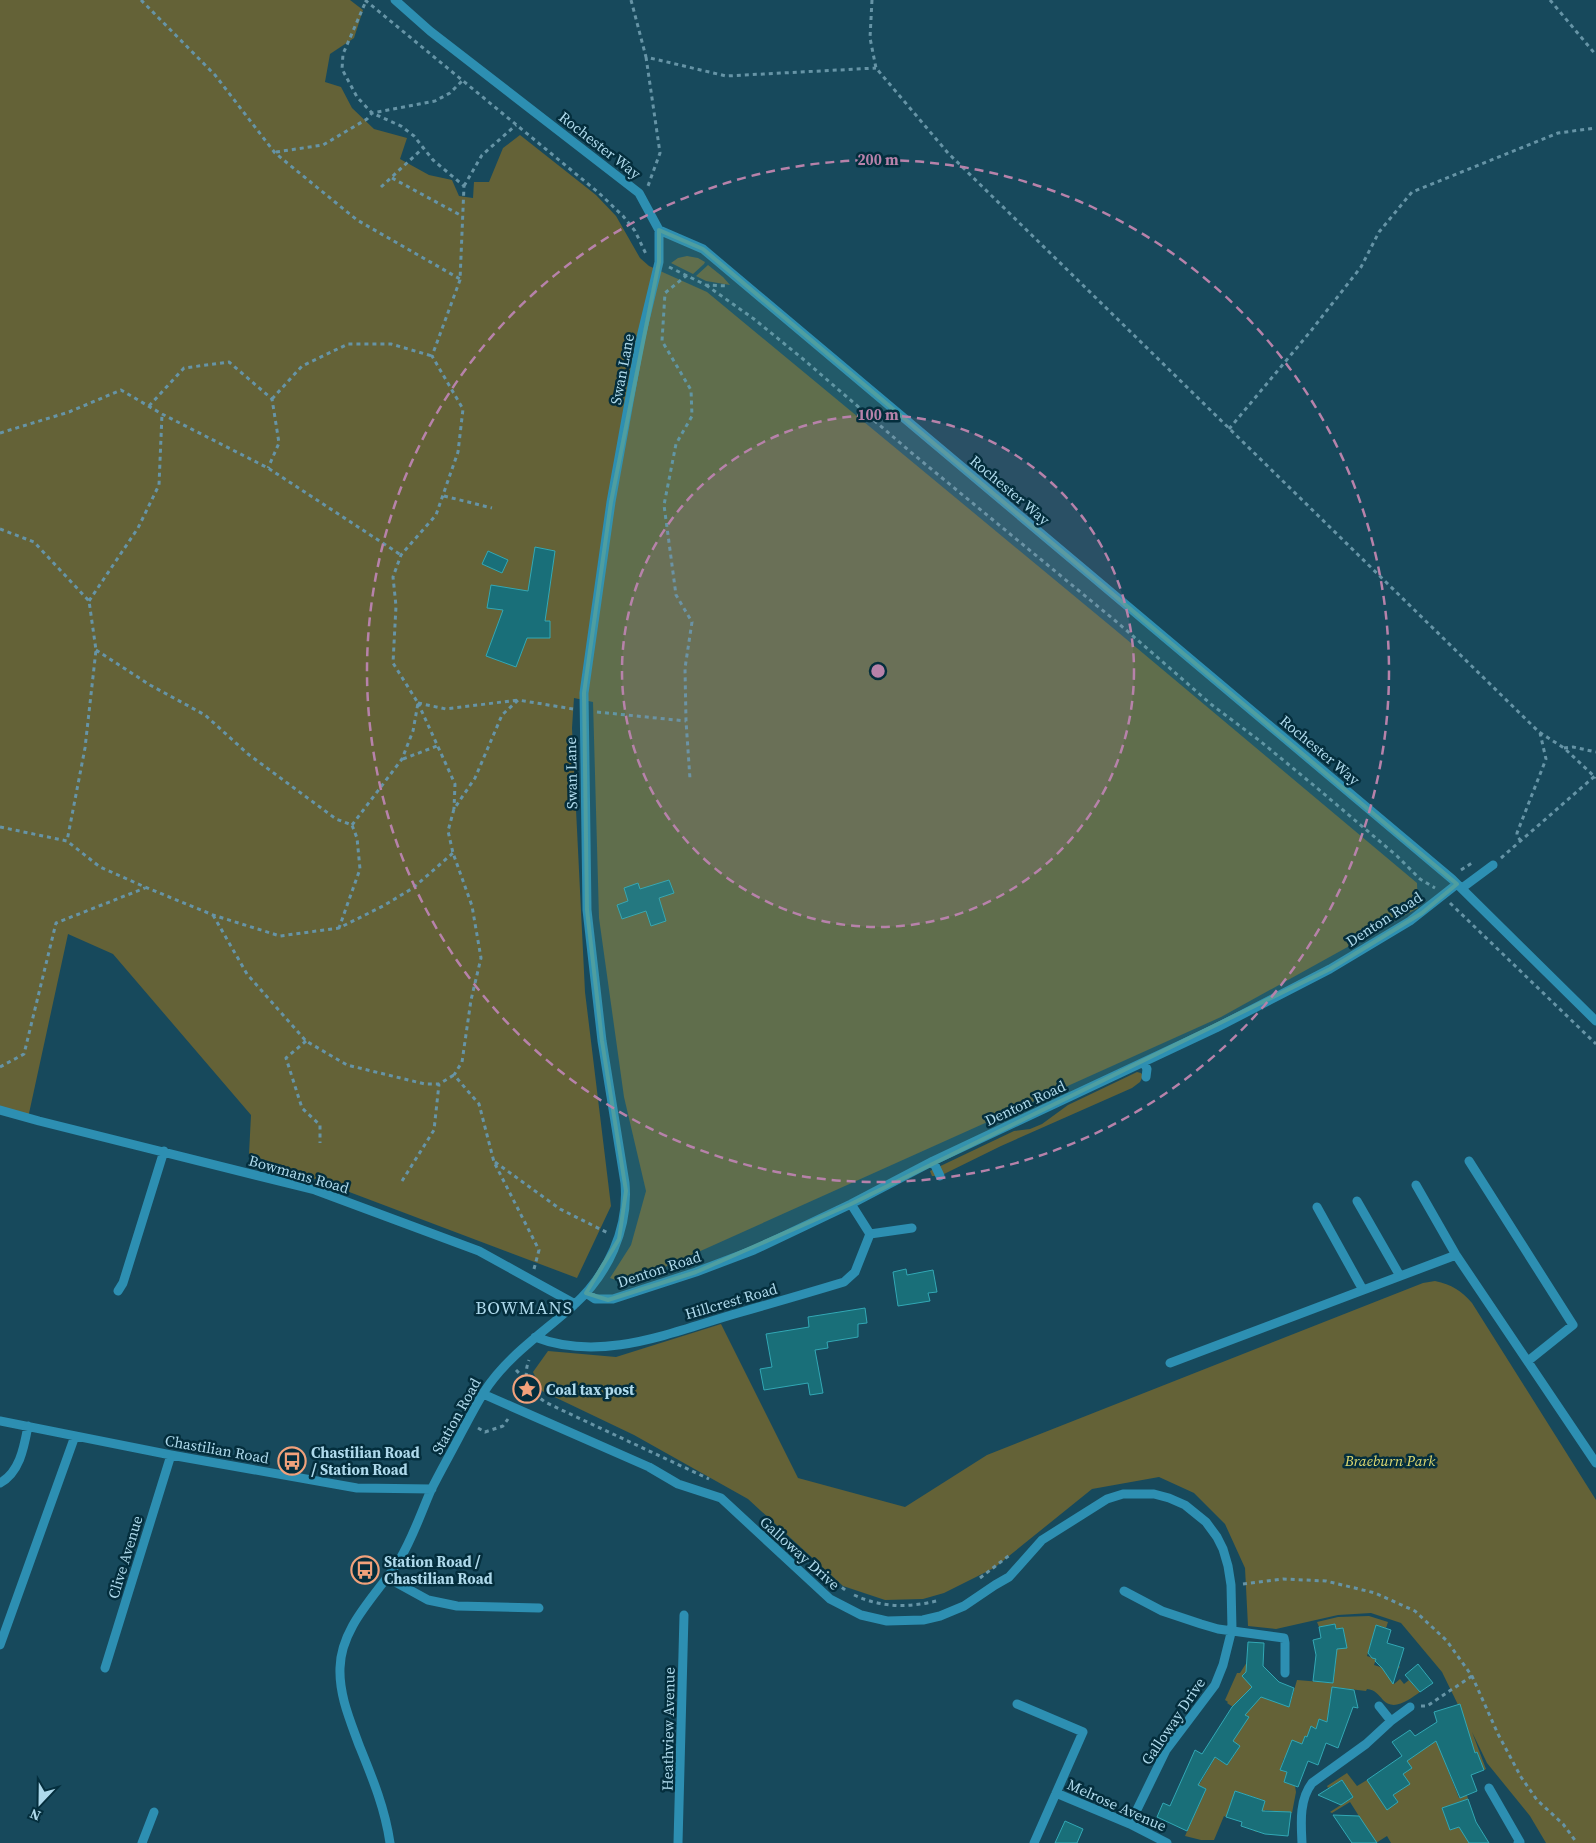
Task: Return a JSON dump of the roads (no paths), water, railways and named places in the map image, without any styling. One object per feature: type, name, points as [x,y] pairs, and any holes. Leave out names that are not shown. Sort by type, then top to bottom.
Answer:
[{"type":"street","name":"Rochester Way","points":[[395,0],[430,30],[639,193],[660,230],[703,249],[1460,886],[1596,1021]]},
{"type":"street","name":"Swan Lane","points":[[575,1304],[586,1293],[605,1267],[619,1239],[624,1217],[625,1183],[602,1042],[587,910],[584,693],[611,502],[640,341],[659,262],[660,230]]},
{"type":"street","name":"Denton Road","points":[[586,1293],[595,1299],[608,1300],[696,1272],[754,1250],[850,1204],[933,1161],[1216,1028],[1330,969],[1410,921],[1442,896],[1492,865]]},
{"type":"street","points":[[1144,1063],[1147,1071],[1146,1077]]},
{"type":"street","name":"Bowmans Road","points":[[0,1110],[315,1190],[479,1251],[575,1304]]},
{"type":"street","points":[[118,1291],[123,1284],[164,1152]]},
{"type":"street","points":[[933,1161],[940,1176]]},
{"type":"street","points":[[1469,1161],[1573,1325],[1528,1361]]},
{"type":"street","points":[[1416,1185],[1456,1255],[1596,1464]]},
{"type":"street","points":[[1357,1202],[1400,1276]]},
{"type":"street","points":[[850,1204],[870,1234],[912,1228]]},
{"type":"street","points":[[1316,1207],[1363,1290]]},
{"type":"street","name":"Hillcrest Road","points":[[535,1337],[560,1345],[592,1348],[624,1344],[658,1337],[848,1281],[855,1272],[870,1234]]},
{"type":"street","points":[[1170,1363],[1456,1255]]},
{"type":"street","name":"Station Road","points":[[390,1843],[381,1800],[347,1712],[341,1689],[340,1667],[343,1649],[350,1631],[360,1614],[388,1578],[412,1539],[432,1489],[483,1394],[496,1376],[535,1337],[575,1304]]},
{"type":"street","name":"Galloway Drive","points":[[483,1394],[648,1467],[678,1484],[721,1498],[825,1595],[849,1610],[887,1621],[923,1620],[940,1616],[964,1606],[995,1584],[1009,1577],[1039,1542],[1047,1536],[1099,1503],[1123,1494],[1143,1493],[1160,1495],[1176,1500],[1196,1513],[1210,1527],[1223,1549],[1228,1566],[1231,1585],[1232,1629],[1227,1654],[1210,1692],[1166,1750],[1130,1824]]},
{"type":"street","name":"Chastilian Road","points":[[0,1421],[171,1455],[357,1488],[432,1489]]},
{"type":"street","points":[[0,1483],[9,1478],[24,1450],[28,1426]]},
{"type":"street","points":[[0,1645],[75,1436]]},
{"type":"street","name":"Clive Avenue","points":[[105,1668],[171,1455]]},
{"type":"street","points":[[388,1578],[428,1600],[457,1606],[539,1608]]},
{"type":"street","points":[[1124,1591],[1162,1611],[1212,1627],[1284,1638],[1286,1643],[1285,1673]]},
{"type":"street","name":"Heathview Avenue","points":[[678,1843],[684,1615]]},
{"type":"street","points":[[1017,1704],[1083,1732],[1034,1843]]},
{"type":"street","points":[[1379,1706],[1391,1721]]},
{"type":"street","points":[[1302,1843],[1301,1814],[1308,1788],[1321,1775],[1366,1744],[1391,1721],[1410,1707]]},
{"type":"street","points":[[1489,1788],[1520,1842],[1518,1843]]},
{"type":"street","name":"Melrose Avenue","points":[[1056,1793],[1130,1824],[1167,1843]]},
{"type":"street","points":[[142,1843],[154,1812]]},
{"type":"place","name":"Coal tax post","points":[[527,1389]]},
{"type":"place","name":"Chastilian Road / Station Road","points":[[292,1461]]},
{"type":"place","name":"Station Road / Chastilian Road","points":[[365,1570]]},
{"type":"district","name":"BOWMANS","points":[[524,1307]]},
{"type":"park label","name":"Braeburn Park","points":[[1390,1460]]}]
